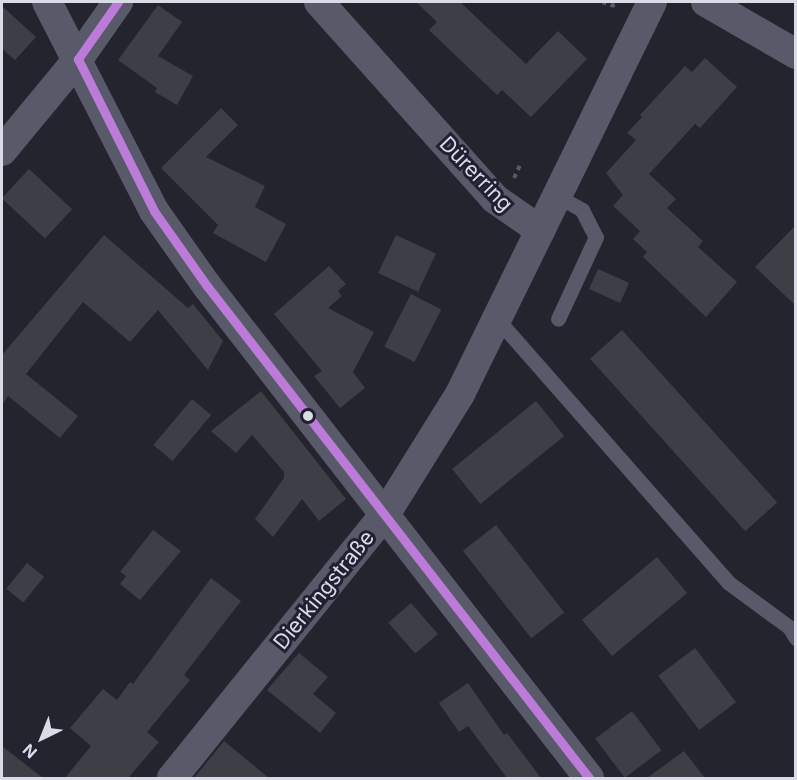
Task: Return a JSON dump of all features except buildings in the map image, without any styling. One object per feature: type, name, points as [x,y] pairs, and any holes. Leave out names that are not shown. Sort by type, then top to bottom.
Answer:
[{"type":"street","points":[[47,2],[154,211],[207,286],[386,513],[589,778]]},
{"type":"street","points":[[2,151],[78,59],[118,2]]},
{"type":"street","name":"Dürerring","points":[[320,2],[495,200],[540,230]]},
{"type":"street","points":[[540,230],[651,2]]},
{"type":"street","points":[[706,2],[795,54]]},
{"type":"street","name":"Dierkingstraße","points":[[172,778],[386,513],[460,394],[540,230]]},
{"type":"lane","points":[[557,196],[582,210],[596,237],[558,319]]},
{"type":"lane","points":[[497,319],[729,583],[789,627],[795,638]]},
{"type":"path","points":[[602,2],[623,9]]},
{"type":"transit line","points":[[118,2],[78,59],[154,211],[207,286],[589,778]]}]
